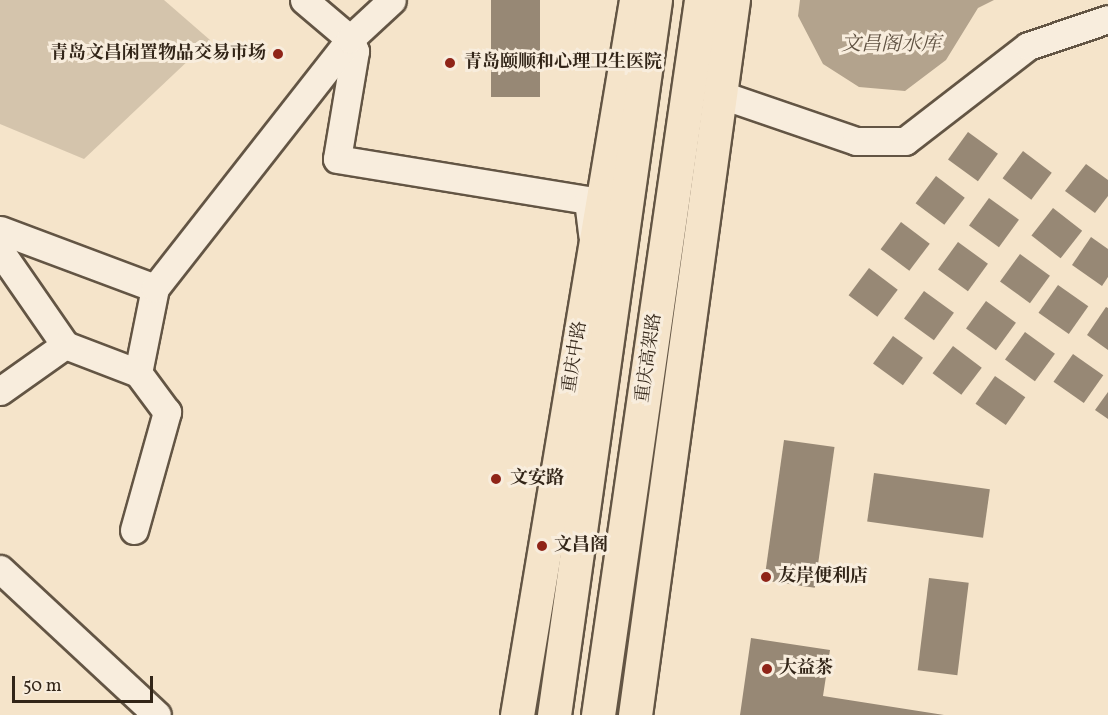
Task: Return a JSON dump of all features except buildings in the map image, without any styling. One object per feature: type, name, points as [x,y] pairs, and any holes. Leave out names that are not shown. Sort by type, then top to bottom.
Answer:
[{"type":"main road","name":"重庆中路","points":[[517,715],[636,0]]},
{"type":"main road","points":[[554,715],[655,0]]},
{"type":"main road","name":"重庆高架路","points":[[598,715],[702,0]]},
{"type":"main road","points":[[634,715],[733,0]]},
{"type":"main road","points":[[531,715],[566,511],[609,332]]},
{"type":"main road","points":[[616,715],[644,531],[652,344]]},
{"type":"street","points":[[304,0],[351,39],[356,63],[337,159],[588,200],[594,248]]},
{"type":"street","points":[[138,373],[155,288],[351,39],[392,0]]},
{"type":"street","points":[[719,94],[856,141],[880,145],[905,141],[1028,46],[1108,19]]},
{"type":"street","points":[[0,230],[155,288]]},
{"type":"street","points":[[0,251],[65,345],[138,373],[167,412],[134,530]]},
{"type":"street","points":[[0,391],[65,345]]},
{"type":"street","points":[[0,569],[157,715]]},
{"type":"shaded area","points":[[0,0],[164,0],[210,40],[84,159],[0,124]]},
{"type":"water","name":"文昌阁水库","points":[[800,0],[994,0],[978,8],[946,60],[905,91],[859,87],[823,64],[798,16]]},
{"type":"place","name":"青岛文昌闲置物品交易市场","points":[[278,54]]},
{"type":"place","name":"青岛颐顺和心理卫生医院","points":[[450,63]]},
{"type":"place","name":"文安路","points":[[496,479]]},
{"type":"place","name":"文昌阁","points":[[542,546]]},
{"type":"place","name":"友岸便利店","points":[[766,577]]},
{"type":"place","name":"大益茶","points":[[767,669]]}]
